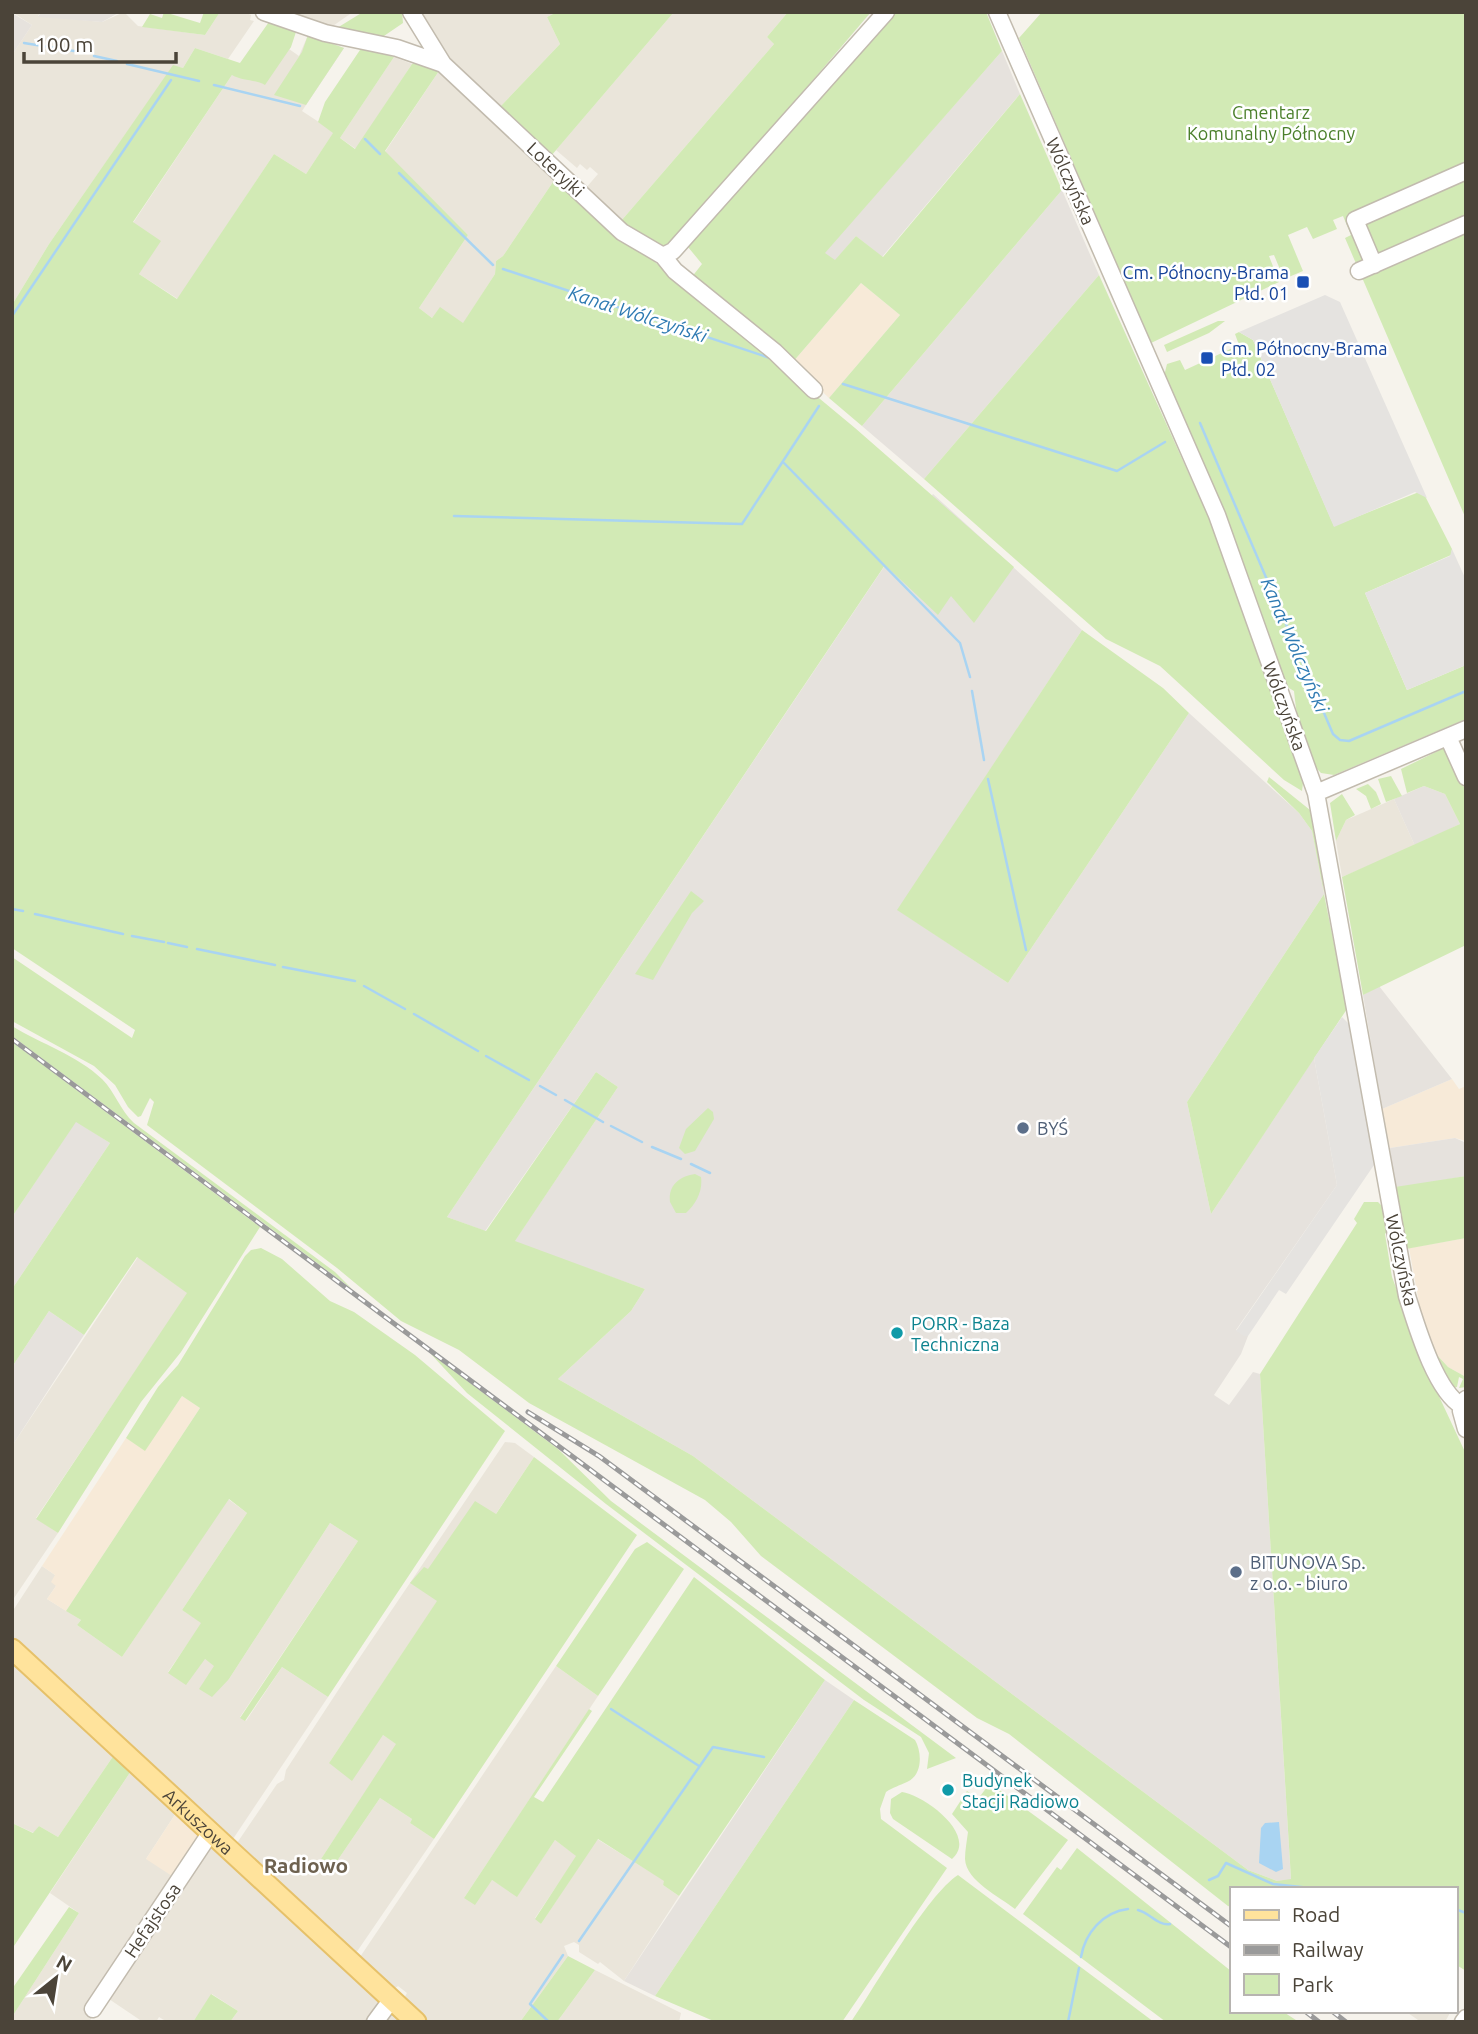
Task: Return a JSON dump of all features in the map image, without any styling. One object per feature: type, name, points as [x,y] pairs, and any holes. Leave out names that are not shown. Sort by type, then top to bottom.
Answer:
[{"type":"main road","name":"Arkuszowa","points":[[12,1649],[416,2022]]},
{"type":"street","name":"Loteryjki","points":[[264,12],[325,33],[397,48],[443,64],[622,232],[642,247],[663,256],[675,271],[775,352],[814,390]]},
{"type":"street","points":[[411,12],[443,64]]},
{"type":"street","points":[[663,256],[673,251],[886,12]]},
{"type":"street","name":"Wólczyńska","points":[[997,12],[1217,515],[1316,793],[1407,1296],[1430,1359],[1448,1394],[1464,1403],[1466,1429]]},
{"type":"street","points":[[1466,171],[1354,220],[1366,268],[1466,224]]},
{"type":"street","points":[[1316,793],[1466,729]]},
{"type":"street","points":[[1448,737],[1466,777]]},
{"type":"street","name":"Hefajstosa","points":[[93,2009],[211,1832]]},
{"type":"street","points":[[375,2022],[392,1999]]},
{"type":"shaded area","points":[[12,12],[41,12],[38,16],[102,22],[124,12],[138,26],[205,35],[220,12],[244,12],[251,15],[250,20],[254,21],[228,59],[195,48],[183,68],[173,66],[49,244],[12,305],[12,55],[32,25]]},
{"type":"shaded area","points":[[41,12],[120,12],[102,22],[38,17]]},
{"type":"shaded area","points":[[279,12],[353,12],[327,30]]},
{"type":"shaded area","points":[[419,12],[557,12],[547,17],[560,44],[499,108],[437,45]]},
{"type":"shaded area","points":[[674,12],[788,12],[767,37],[774,44],[621,221],[585,189],[598,174],[590,167],[587,170],[580,164],[577,168],[556,150]]},
{"type":"shaded area","points":[[12,13],[32,25],[12,55]]},
{"type":"shaded area","points":[[308,35],[344,48],[302,111],[334,132],[306,174],[274,154],[178,299],[139,274],[133,223],[240,63],[291,47],[289,49],[299,56]]},
{"type":"shaded area","points":[[1002,51],[1020,94],[882,257],[856,236],[835,261],[824,253]]},
{"type":"shaded area","points":[[394,57],[412,64],[356,149],[340,138]]},
{"type":"shaded area","points":[[439,71],[555,179],[503,256],[496,261],[495,274],[463,324],[440,308],[432,318],[419,308],[468,235],[385,152]]},
{"type":"shaded area","points":[[1062,190],[1099,275],[924,479],[862,426]]},
{"type":"shaded area","points":[[861,283],[900,315],[829,398],[792,363]]},
{"type":"shaded area","points":[[1325,295],[1340,302],[1427,498],[1415,492],[1334,527],[1253,340],[1239,332]]},
{"type":"shaded area","points":[[933,494],[1082,630],[898,910],[1008,983],[1189,713],[1299,813],[1312,831],[1324,894],[1187,1102],[1211,1214],[1314,1058],[1337,1185],[1236,1330],[1248,1336],[1241,1354],[1214,1395],[1229,1405],[1253,1372],[1260,1374],[1291,1880],[1277,1881],[1248,1870],[693,1456],[558,1379],[631,1311],[645,1289],[514,1242],[618,1087],[596,1072],[485,1231],[447,1217]]},
{"type":"shaded area","points":[[1452,549],[1466,580],[1466,665],[1407,690],[1365,593],[1450,556]]},
{"type":"shaded area","points":[[1424,786],[1445,794],[1460,824],[1415,846],[1394,799]]},
{"type":"shaded area","points":[[1394,799],[1415,846],[1342,877],[1336,841],[1346,820]]},
{"type":"shaded area","points":[[1379,986],[1452,1079],[1382,1109],[1363,995]]},
{"type":"shaded area","points":[[1342,1017],[1350,1025],[1374,1165],[1286,1294],[1279,1290],[1248,1336],[1244,1336],[1236,1331],[1337,1185],[1314,1058]]},
{"type":"shaded area","points":[[1452,1079],[1459,1089],[1466,1086],[1466,1141],[1455,1138],[1390,1148],[1382,1109]]},
{"type":"shaded area","points":[[76,1121],[110,1143],[12,1289],[12,1217]]},
{"type":"shaded area","points":[[1455,1138],[1464,1142],[1466,1176],[1395,1189],[1390,1148]]},
{"type":"shaded area","points":[[1466,1238],[1466,1377],[1448,1367],[1437,1355],[1422,1319],[1409,1248]]},
{"type":"shaded area","points":[[138,1257],[188,1293],[36,1518],[58,1533],[12,1601],[12,1446]]},
{"type":"shaded area","points":[[49,1311],[84,1335],[12,1446],[12,1367]]},
{"type":"shaded area","points":[[182,1396],[200,1408],[66,1611],[47,1599],[56,1586],[51,1582],[55,1575],[42,1566],[126,1438],[145,1450]]},
{"type":"shaded area","points":[[505,1442],[515,1443],[534,1457],[329,1763],[383,1735],[397,1744],[321,1859],[333,1867],[380,1798],[412,1819],[410,1823],[434,1839],[356,1953],[237,1843],[277,1784],[284,1780],[286,1770],[354,1666]]},
{"type":"shaded area","points":[[228,1499],[247,1513],[182,1610],[202,1623],[168,1672],[205,1659],[215,1666],[223,1682],[229,1679],[330,1523],[358,1541],[240,1717],[246,1721],[282,1667],[328,1697],[233,1839],[12,1636],[12,1612],[42,1566],[55,1575],[56,1586],[47,1599],[81,1620],[77,1625],[122,1657]]},
{"type":"shaded area","points":[[12,1662],[114,1755],[58,1837],[39,1826],[34,1833],[12,1823]]},
{"type":"shaded area","points":[[556,1666],[598,1696],[464,1898],[492,1880],[517,1896],[555,1840],[577,1856],[535,1918],[541,1924],[597,1839],[665,1881],[663,1885],[679,1896],[624,1981],[600,1962],[598,1964],[579,1952],[579,1945],[574,1942],[564,1946],[568,1956],[520,2022],[430,2022],[404,1998],[407,1993],[398,1986],[394,1989],[360,1957]]},
{"type":"shaded area","points":[[825,1680],[854,1700],[655,1996],[624,1981]]},
{"type":"shaded area","points":[[131,1771],[176,1813],[146,1859],[209,1844],[401,2022],[230,2022],[238,2011],[212,1994],[193,2022],[167,2022],[159,2017],[156,2022],[143,2022],[106,1997],[89,2022],[12,2022],[12,2017],[79,1913],[50,1893]]},
{"type":"shaded area","points":[[176,1813],[202,1837],[175,1878],[146,1859]]},
{"type":"shaded area","points":[[595,1970],[681,2013],[679,2022],[557,2022]]},
{"type":"shaded area","points":[[1408,2013],[1450,2013],[1445,2022],[1421,2022]]},
{"type":"green space","points":[[164,12],[200,23],[204,12],[220,12],[205,35],[142,27],[150,14],[162,18]]},
{"type":"green space","points":[[363,12],[402,12],[403,23],[381,38],[337,28]]},
{"type":"green space","points":[[557,12],[674,12],[551,156],[499,108],[560,44],[547,17]]},
{"type":"green space","points":[[788,12],[871,12],[673,244],[655,247],[621,221],[774,44],[767,37]]},
{"type":"green space","points":[[895,12],[986,12],[1002,51],[825,253],[835,260],[856,236],[883,257],[1020,94],[1062,190],[862,426],[829,398],[900,315],[861,283],[792,363],[691,278],[702,264],[688,247]]},
{"type":"green space","name":"Cmentarz Komunalny Północny","points":[[1042,12],[1466,12],[1466,519],[1345,238],[1351,235],[1343,216],[1333,220],[1337,229],[1313,239],[1307,227],[1288,235],[1303,271],[1284,279],[1274,255],[1269,256],[1279,282],[1151,343],[1019,38]]},
{"type":"green space","points":[[271,19],[297,29],[291,47],[265,85],[232,75],[133,222],[161,241],[139,274],[177,299],[274,154],[306,174],[333,133],[318,122],[325,102],[362,47],[394,57],[340,138],[355,149],[412,64],[417,62],[439,71],[385,151],[468,235],[419,308],[432,318],[440,307],[463,323],[495,274],[496,261],[503,256],[555,179],[855,428],[1014,567],[974,623],[951,596],[938,615],[885,565],[447,1217],[486,1231],[596,1072],[618,1087],[515,1241],[645,1289],[631,1311],[558,1379],[693,1456],[1248,1870],[1277,1881],[1291,1879],[1260,1374],[1357,1223],[1354,1219],[1364,1202],[1378,1202],[1385,1209],[1389,1229],[1385,1234],[1392,1277],[1429,1375],[1466,1454],[1466,1971],[1457,1965],[1457,1887],[1230,1887],[1230,1907],[1228,1906],[1009,1734],[977,1718],[761,1556],[731,1522],[705,1500],[529,1403],[459,1350],[401,1321],[337,1268],[147,1125],[154,1102],[150,1098],[138,1117],[128,1107],[115,1085],[94,1066],[12,1021],[12,957],[132,1038],[135,1030],[12,948],[12,305],[49,244],[173,65],[183,68],[195,48],[240,63]]},
{"type":"green space","points":[[308,35],[344,48],[306,105],[274,95],[302,52]]},
{"type":"green space","points":[[1099,275],[1212,525],[1299,769],[1302,791],[1284,780],[1160,666],[1106,639],[924,479]]},
{"type":"green space","points":[[1218,321],[1225,321],[1209,333],[1167,352],[1164,345]]},
{"type":"green space","points":[[1239,332],[1253,340],[1334,526],[1419,492],[1425,496],[1452,549],[1451,555],[1365,593],[1407,690],[1466,665],[1466,719],[1334,775],[1321,773],[1304,745],[1294,691],[1282,684],[1222,510],[1164,376],[1167,364],[1180,360],[1185,370],[1239,345],[1235,334]]},
{"type":"green space","points":[[1082,630],[1163,688],[1189,713],[1008,983],[897,910]]},
{"type":"green space","points":[[1444,748],[1448,750],[1466,792],[1466,945],[1363,995],[1342,877],[1460,824],[1445,794],[1424,786],[1407,793],[1401,769]]},
{"type":"green space","points":[[1391,776],[1402,796],[1386,802],[1378,779]]},
{"type":"green space","points":[[1269,777],[1315,814],[1324,894],[1312,831],[1299,813],[1267,782]]},
{"type":"green space","points":[[1368,784],[1376,792],[1381,804],[1371,809],[1366,796],[1356,789]]},
{"type":"green space","points":[[1342,794],[1355,815],[1346,820],[1336,841],[1330,803]]},
{"type":"green space","points":[[691,891],[704,901],[692,913],[653,980],[635,974]]},
{"type":"green space","points":[[1324,894],[1347,1009],[1211,1214],[1187,1102]]},
{"type":"green space","points":[[12,1026],[70,1056],[92,1071],[107,1084],[134,1123],[335,1272],[352,1289],[12,1036]]},
{"type":"green space","points":[[12,1042],[260,1227],[181,1352],[141,1402],[58,1533],[36,1519],[187,1293],[137,1257],[84,1335],[49,1311],[12,1367],[12,1289],[110,1143],[76,1122],[12,1217]]},
{"type":"green space","points":[[708,1108],[713,1112],[714,1119],[695,1151],[685,1154],[679,1148],[686,1129]]},
{"type":"green space","points":[[695,1174],[701,1177],[698,1197],[686,1213],[676,1213],[670,1202],[673,1186],[680,1179]]},
{"type":"green space","points":[[1466,1176],[1466,1238],[1406,1249],[1395,1187]]},
{"type":"green space","points":[[261,1248],[282,1259],[330,1301],[354,1312],[415,1355],[505,1431],[328,1697],[282,1667],[245,1721],[240,1718],[358,1541],[330,1523],[229,1679],[212,1697],[199,1689],[214,1666],[205,1659],[186,1685],[168,1673],[201,1623],[182,1610],[247,1513],[229,1499],[122,1657],[77,1625],[81,1620],[66,1611],[200,1408],[182,1396],[145,1451],[126,1438],[158,1387],[178,1365],[245,1256],[251,1250]]},
{"type":"green space","points":[[430,1353],[558,1449],[611,1501],[956,1758],[927,1769],[929,1753],[921,1737],[864,1700],[606,1504],[467,1393]]},
{"type":"green space","points":[[1437,1355],[1448,1367],[1466,1377],[1466,1387],[1459,1388],[1463,1379],[1459,1377],[1457,1387],[1453,1388]]},
{"type":"green space","points":[[534,1457],[637,1535],[434,1839],[410,1823],[412,1819],[380,1798],[333,1867],[321,1859],[396,1744],[383,1735],[352,1781],[329,1763],[437,1601],[410,1583],[424,1567],[428,1569],[475,1501],[496,1514]]},
{"type":"green space","points":[[647,1542],[684,1569],[598,1696],[556,1666],[635,1549]]},
{"type":"green space","points":[[694,1577],[825,1680],[679,1896],[663,1885],[664,1881],[598,1839],[541,1924],[535,1919],[576,1856],[555,1840],[517,1897],[492,1880],[475,1905],[464,1898],[589,1709],[592,1711],[534,1797],[543,1802]]},
{"type":"green space","points":[[854,1700],[915,1740],[919,1751],[920,1763],[912,1779],[886,1792],[880,1809],[881,1819],[947,1868],[842,2022],[716,2022],[655,1996]]},
{"type":"green space","points":[[114,1755],[131,1771],[12,1949],[12,1823],[33,1833],[39,1826],[58,1837]]},
{"type":"green space","points":[[990,1783],[1068,1840],[1015,1909],[985,1888],[971,1874],[965,1859],[968,1832],[952,1814],[967,1791],[978,1799]]},
{"type":"green space","points":[[902,1792],[935,1808],[954,1828],[959,1839],[959,1849],[952,1859],[893,1819],[890,1813],[891,1799]]},
{"type":"green space","points":[[1077,1848],[1230,1970],[1230,2013],[1285,2013],[1299,2022],[1166,2022],[1023,1914],[1057,1867],[1061,1870]]},
{"type":"green space","points":[[958,1875],[1154,2022],[851,2022],[917,1921],[945,1886]]},
{"type":"green space","points":[[69,1907],[79,1913],[12,2017],[12,1989]]},
{"type":"green space","points":[[568,1956],[595,1970],[557,2022],[520,2022]]},
{"type":"green space","points":[[211,1994],[238,2011],[230,2022],[193,2022]]},
{"type":"water","points":[[1279,1822],[1283,1869],[1276,1872],[1259,1863],[1261,1828],[1265,1823]]},
{"type":"waterway","name":"Kanał Wólczyński","points":[[24,43],[74,51]]},
{"type":"waterway","name":"Kanał Wólczyński","points":[[94,56],[117,61]]},
{"type":"waterway","name":"Kanał Wólczyński","points":[[127,64],[199,81]]},
{"type":"waterway","points":[[12,316],[171,80]]},
{"type":"waterway","name":"Kanał Wólczyński","points":[[214,85],[300,106]]},
{"type":"waterway","name":"Kanał Wólczyński","points":[[365,139],[380,154]]},
{"type":"waterway","name":"Kanał Wólczyński","points":[[399,173],[493,265]]},
{"type":"waterway","name":"Kanał Wólczyński","points":[[503,269],[773,359]]},
{"type":"waterway","name":"Kanał Wólczyński","points":[[843,384],[1117,471],[1165,442]]},
{"type":"waterway","points":[[454,516],[742,524],[819,406]]},
{"type":"waterway","name":"Kanał Wólczyński","points":[[1200,423],[1333,734],[1340,740],[1349,741],[1466,691]]},
{"type":"waterway","points":[[784,463],[960,643],[970,677]]},
{"type":"waterway","points":[[972,691],[984,760]]},
{"type":"waterway","points":[[988,779],[1026,950]]},
{"type":"waterway","points":[[12,909],[23,911]]},
{"type":"waterway","points":[[35,914],[123,934]]},
{"type":"waterway","points":[[132,936],[164,942]]},
{"type":"waterway","points":[[168,943],[187,947]]},
{"type":"waterway","points":[[197,949],[275,965]]},
{"type":"waterway","points":[[283,967],[355,981]]},
{"type":"waterway","points":[[364,986],[405,1009]]},
{"type":"waterway","points":[[414,1014],[478,1051]]},
{"type":"waterway","points":[[486,1056],[529,1080]]},
{"type":"waterway","points":[[540,1086],[556,1095]]},
{"type":"waterway","points":[[565,1100],[603,1122]]},
{"type":"waterway","points":[[611,1126],[642,1142]]},
{"type":"waterway","points":[[652,1147],[681,1159]]},
{"type":"waterway","points":[[691,1164],[710,1173]]},
{"type":"waterway","points":[[611,1709],[699,1766]]},
{"type":"waterway","points":[[579,1941],[713,1747],[764,1757]]},
{"type":"waterway","points":[[1209,1880],[1218,1876],[1226,1863],[1273,1884],[1301,1887]]},
{"type":"waterway","points":[[1081,1957],[1083,1948],[1097,1925],[1111,1914],[1128,1909]]},
{"type":"waterway","points":[[1138,1910],[1162,1923],[1170,1924]]},
{"type":"waterway","points":[[1457,1910],[1466,1913]]},
{"type":"waterway","points":[[549,2022],[530,2004],[563,1955]]},
{"type":"waterway","points":[[1068,2022],[1079,1968]]},
{"type":"railway","points":[[12,1039],[1230,1946]]},
{"type":"railway","points":[[528,1412],[599,1456],[1230,1925]]},
{"type":"railway","points":[[1308,2013],[1319,2022]]},
{"type":"railway","points":[[1335,2013],[1346,2022]]},
{"type":"place","name":"Cm. Północny-Brama Płd. 01","points":[[1303,282]]},
{"type":"place","name":"Cm. Północny-Brama Płd. 02","points":[[1207,358]]},
{"type":"place","name":"BYŚ","points":[[1023,1128]]},
{"type":"place","name":"PORR - Baza Techniczna","points":[[897,1333]]},
{"type":"place","name":"BITUNOVA Sp. z o.o. - biuro","points":[[1236,1572]]},
{"type":"place","name":"Budynek Stacji Radiowo","points":[[948,1790]]},
{"type":"district","name":"Radiowo","points":[[306,1865]]}]
